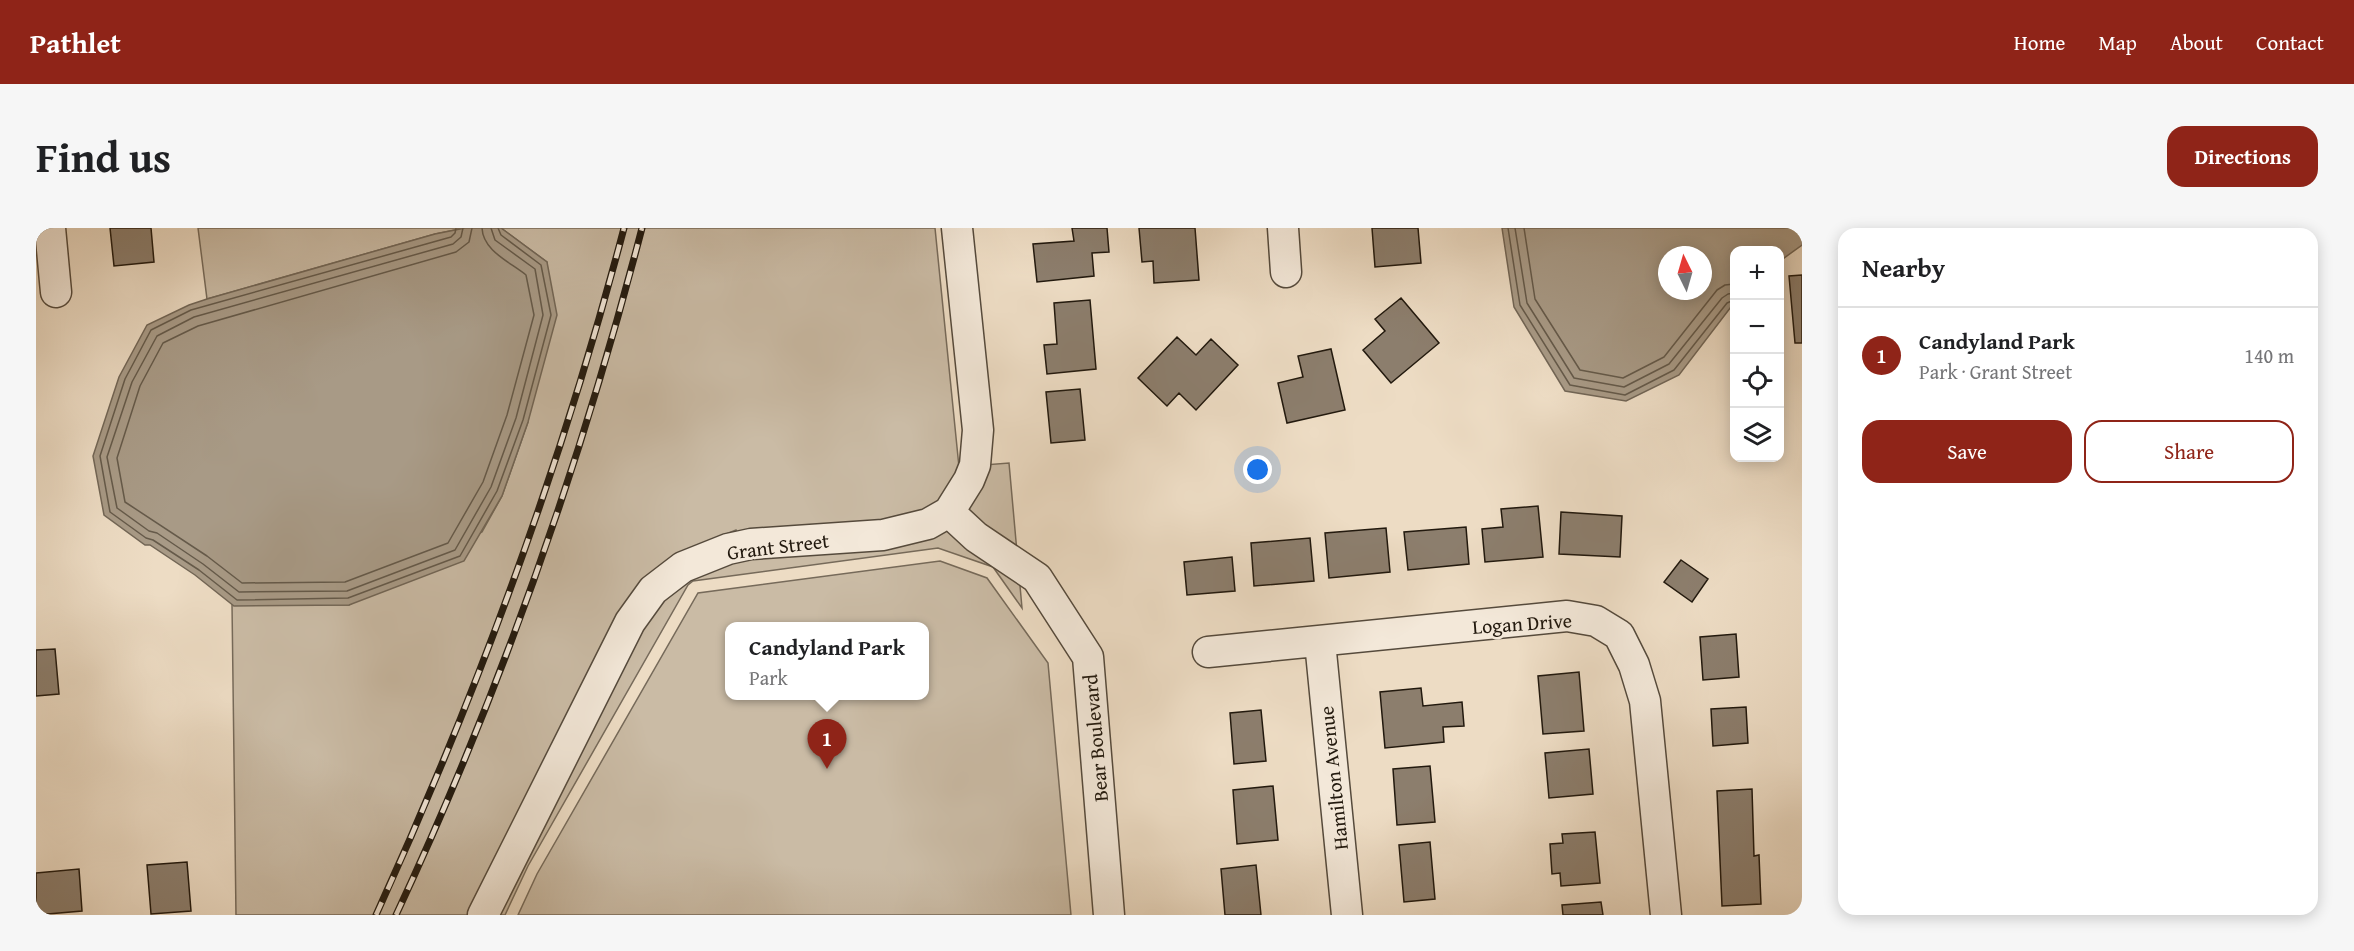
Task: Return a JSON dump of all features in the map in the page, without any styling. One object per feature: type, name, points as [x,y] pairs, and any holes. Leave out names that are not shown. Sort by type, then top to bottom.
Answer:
[{"type":"street","points":[[50,228],[56,292]]},
{"type":"street","points":[[949,512],[969,480],[975,465],[978,430],[957,228]]},
{"type":"street","points":[[1283,228],[1286,272]]},
{"type":"street","name":"Grant Street","points":[[483,915],[630,622],[653,590],[683,567],[728,549],[751,544],[883,535],[928,524],[949,512]]},
{"type":"street","name":"Bear Boulevard","points":[[949,512],[976,537],[1037,578],[1088,657],[1109,915]]},
{"type":"street","name":"Logan Drive","points":[[1208,652],[1567,616],[1596,621],[1619,635],[1634,665],[1645,701],[1666,915]]},
{"type":"street","name":"Hamilton Avenue","points":[[1320,642],[1347,915]]},
{"type":"shaded area","points":[[198,228],[465,228],[435,234],[207,299]]},
{"type":"shaded area","points":[[501,228],[935,228],[959,467],[1009,463],[1022,608],[993,567],[938,548],[693,581],[688,585],[528,866],[505,915],[498,915],[641,631],[663,602],[690,580],[745,558],[736,530],[676,554],[618,615],[468,915],[236,915],[232,604],[349,605],[482,532],[502,496],[528,422],[547,262]]},
{"type":"shaded area","points":[[940,561],[987,578],[1048,663],[1071,915],[518,915],[537,874],[698,593]]},
{"type":"water","points":[[465,228],[501,228],[547,262],[557,315],[528,422],[502,496],[464,561],[349,605],[234,606],[195,575],[150,545],[145,545],[104,515],[93,456],[119,377],[147,325],[207,299],[435,234]]},
{"type":"water","points":[[1502,228],[1802,228],[1802,245],[1784,258],[1784,246],[1730,246],[1730,308],[1679,375],[1626,401],[1565,391],[1514,307]]},
{"type":"building","points":[[110,228],[151,228],[154,262],[114,266]]},
{"type":"building","points":[[1072,228],[1107,228],[1109,252],[1092,253],[1094,276],[1037,282],[1033,244],[1074,241]]},
{"type":"building","points":[[1139,228],[1195,228],[1199,280],[1154,283],[1153,261],[1142,262]]},
{"type":"building","points":[[1372,228],[1418,228],[1421,263],[1375,267]]},
{"type":"building","points":[[1802,275],[1802,343],[1795,343],[1789,276]]},
{"type":"building","points":[[1401,298],[1439,343],[1391,383],[1363,350],[1385,331],[1375,319]]},
{"type":"building","points":[[1090,300],[1096,369],[1047,374],[1044,345],[1057,344],[1054,303]]},
{"type":"building","points":[[1177,337],[1196,355],[1211,339],[1238,365],[1196,410],[1179,393],[1167,406],[1138,378]]},
{"type":"building","points":[[1331,349],[1345,410],[1287,423],[1278,383],[1303,377],[1298,356]]},
{"type":"building","points":[[1080,389],[1085,440],[1051,443],[1046,392]]},
{"type":"building","points":[[1538,506],[1543,557],[1485,562],[1482,529],[1503,527],[1501,509]]},
{"type":"building","points":[[1561,512],[1622,516],[1620,557],[1559,554]]},
{"type":"building","points":[[1466,527],[1469,564],[1408,570],[1404,532]]},
{"type":"building","points":[[1386,528],[1390,572],[1329,578],[1325,533]]},
{"type":"building","points":[[1310,538],[1314,581],[1254,586],[1251,543]]},
{"type":"building","points":[[1232,557],[1235,591],[1187,595],[1184,562]]},
{"type":"building","points":[[1681,560],[1708,579],[1692,602],[1664,582]]},
{"type":"building","points":[[1736,634],[1739,677],[1703,680],[1700,637]]},
{"type":"building","points":[[55,649],[59,694],[36,696],[36,650]]},
{"type":"building","points":[[1579,672],[1584,731],[1543,734],[1538,676]]},
{"type":"building","points":[[1421,688],[1423,706],[1462,702],[1464,726],[1443,727],[1444,742],[1385,748],[1380,692]]},
{"type":"building","points":[[1746,707],[1748,743],[1713,746],[1711,709]]},
{"type":"building","points":[[1261,710],[1266,761],[1234,764],[1230,713]]},
{"type":"building","points":[[1589,749],[1593,794],[1549,798],[1545,753]]},
{"type":"building","points":[[1430,766],[1435,822],[1397,825],[1393,769]]},
{"type":"building","points":[[1273,786],[1278,840],[1237,844],[1233,790]]},
{"type":"building","points":[[1752,789],[1754,856],[1759,855],[1761,904],[1722,906],[1717,791]]},
{"type":"building","points":[[1595,832],[1600,883],[1561,886],[1560,873],[1552,874],[1550,844],[1563,843],[1562,834]]},
{"type":"building","points":[[1430,842],[1435,899],[1404,902],[1399,845]]},
{"type":"building","points":[[187,862],[191,911],[151,914],[147,865]]},
{"type":"building","points":[[1256,865],[1261,915],[1225,915],[1221,869]]},
{"type":"building","points":[[79,869],[82,911],[36,915],[36,873]]},
{"type":"building","points":[[1601,902],[1603,915],[1563,915],[1562,905]]},
{"type":"railway","points":[[376,915],[449,748],[515,577],[573,404],[624,228]]},
{"type":"railway","points":[[396,915],[469,748],[535,577],[592,404],[642,228]]},
{"type":"place","name":"Candyland Park","points":[[827,769]]}]
